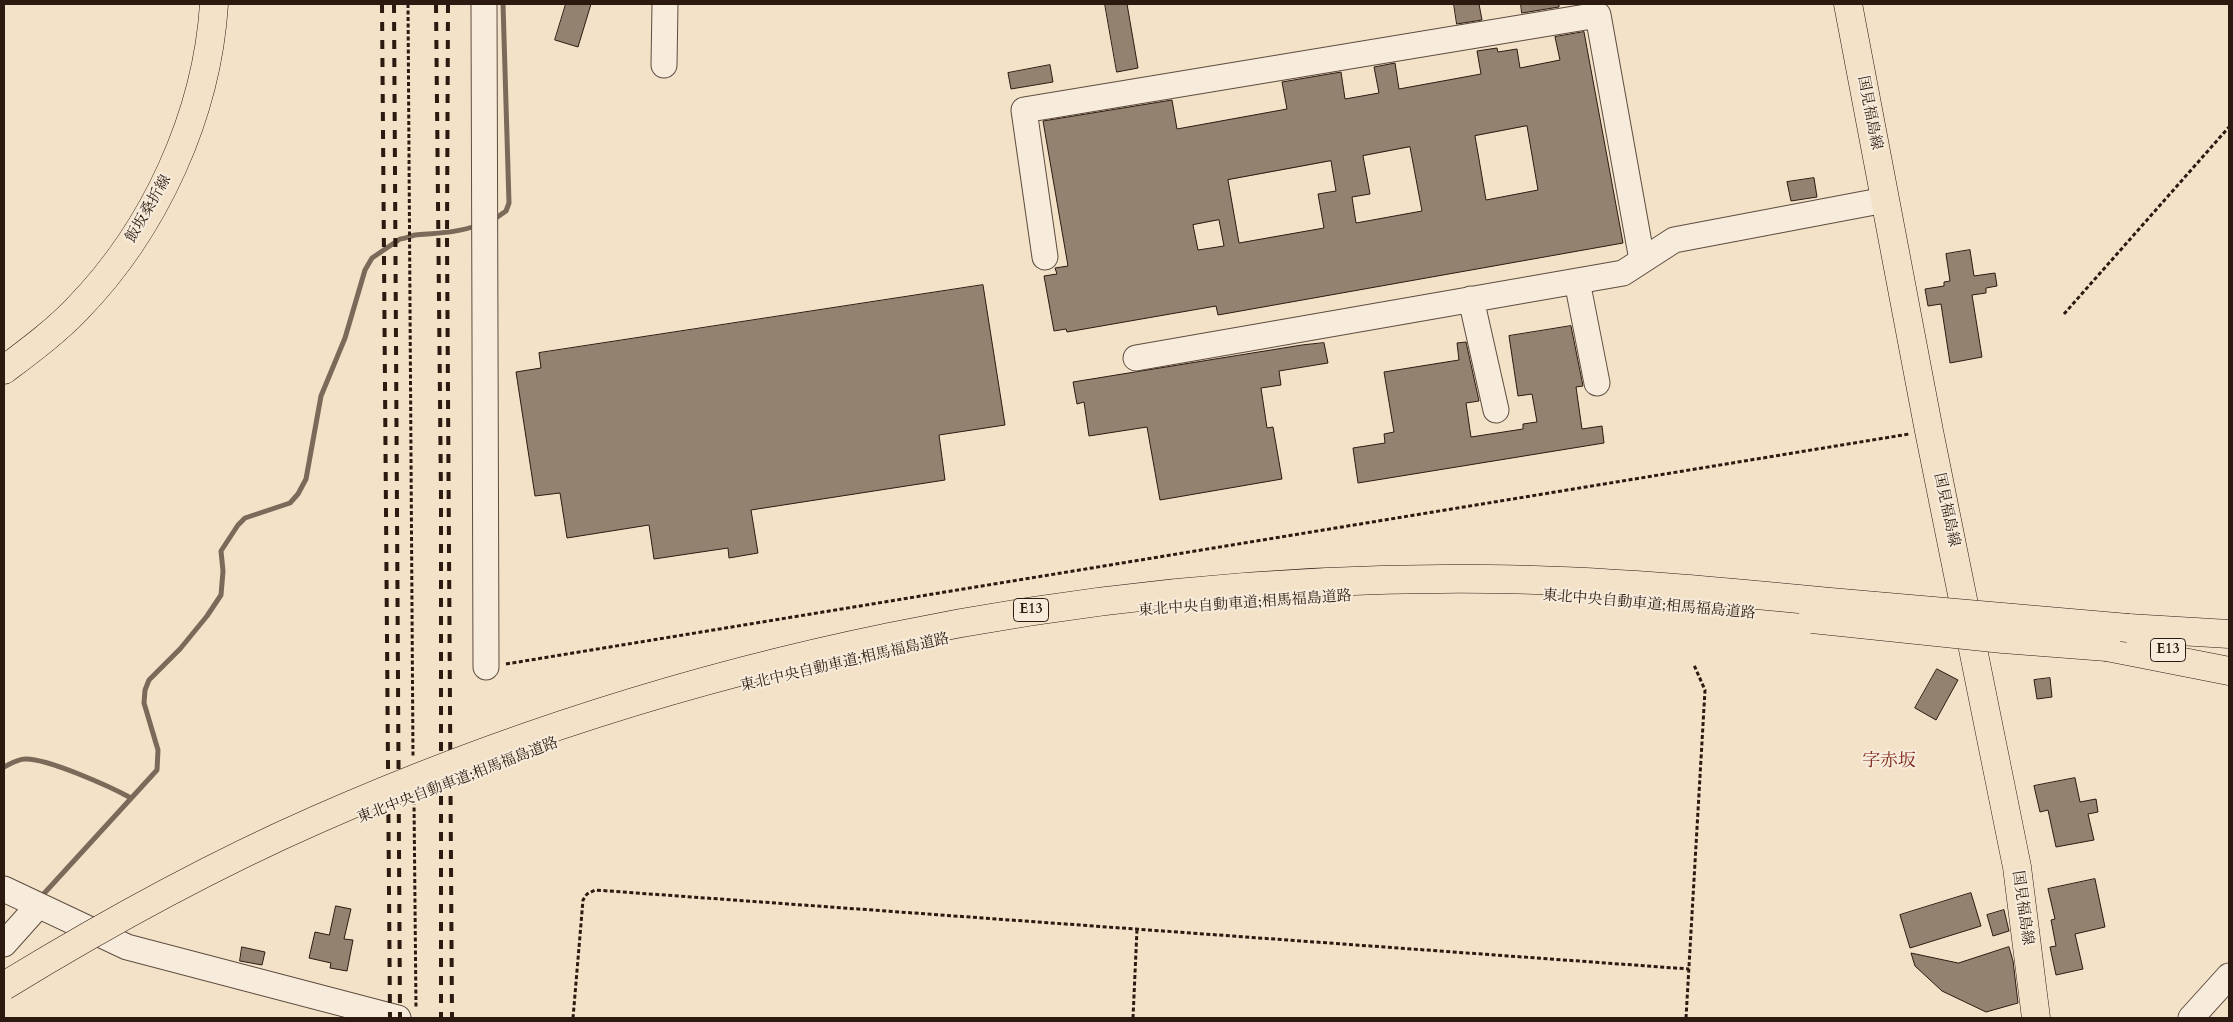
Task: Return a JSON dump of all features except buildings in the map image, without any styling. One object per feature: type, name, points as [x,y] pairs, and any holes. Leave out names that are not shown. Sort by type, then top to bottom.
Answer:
[{"type":"main road","name":"飯坂桑折線","points":[[4,370],[50,334],[77,309],[127,248],[177,160],[204,79],[214,4]]},
{"type":"main road","name":"国見福島線","points":[[1848,4],[1929,431],[2017,867],[2036,1018]]},
{"type":"main road","name":"東北中央自動車道;相馬福島道路","points":[[4,986],[152,902],[314,821],[424,774],[521,738],[691,684],[829,649],[1015,613],[1180,591],[1342,581],[1488,579],[1651,585],[2128,628],[2229,634]]},
{"type":"main road","name":"東北中央自動車道;相馬福島道路","points":[[4,1004],[153,918],[276,855],[377,810],[500,762],[693,699],[818,666],[964,636],[1062,620],[1200,604],[1353,596],[1510,594],[1625,600],[2002,639],[2229,654]]},
{"type":"main road","points":[[2128,628],[2229,629]]},
{"type":"main road","points":[[2107,646],[2229,671]]},
{"type":"street","points":[[484,4],[486,668]]},
{"type":"street","points":[[664,65],[665,4]]},
{"type":"street","points":[[1045,257],[1024,110],[1600,9],[1642,260]]},
{"type":"street","points":[[1136,358],[1623,273],[1674,240],[1885,200]]},
{"type":"street","points":[[1577,281],[1597,383]]},
{"type":"street","points":[[1472,299],[1496,410]]},
{"type":"street","points":[[4,889],[127,947],[407,1013]]},
{"type":"street","points":[[4,944],[38,906]]},
{"type":"street","points":[[2191,1018],[2229,976]]},
{"type":"path","points":[[408,4],[413,762]]},
{"type":"path","points":[[2064,314],[2229,127]]},
{"type":"path","points":[[486,668],[1929,431]]},
{"type":"path","points":[[1686,1018],[1705,690],[1694,665]]},
{"type":"path","points":[[407,1013],[413,792]]},
{"type":"path","points":[[573,1018],[583,900],[587,894],[596,890],[1689,968]]},
{"type":"path","points":[[1133,1018],[1137,929]]},
{"type":"waterway","points":[[493,220],[506,211],[509,203],[503,4]]},
{"type":"waterway","points":[[39,899],[157,770],[158,750],[144,703],[145,690],[149,680],[180,649],[207,616],[221,595],[223,571],[221,551],[238,525],[245,518],[290,503],[298,494],[306,479],[321,396],[345,338],[365,270],[372,258],[400,239],[415,235],[455,231],[478,225]]},
{"type":"waterway","points":[[4,767],[25,759],[48,763],[79,774],[131,798]]},
{"type":"railway","points":[[382,4],[390,1018]]},
{"type":"railway","points":[[394,4],[400,1018]]},
{"type":"railway","points":[[436,4],[441,496],[441,1018]]},
{"type":"railway","points":[[448,4],[447,238],[452,1018]]},
{"type":"district","name":"字赤坂","points":[[1889,762]]}]
